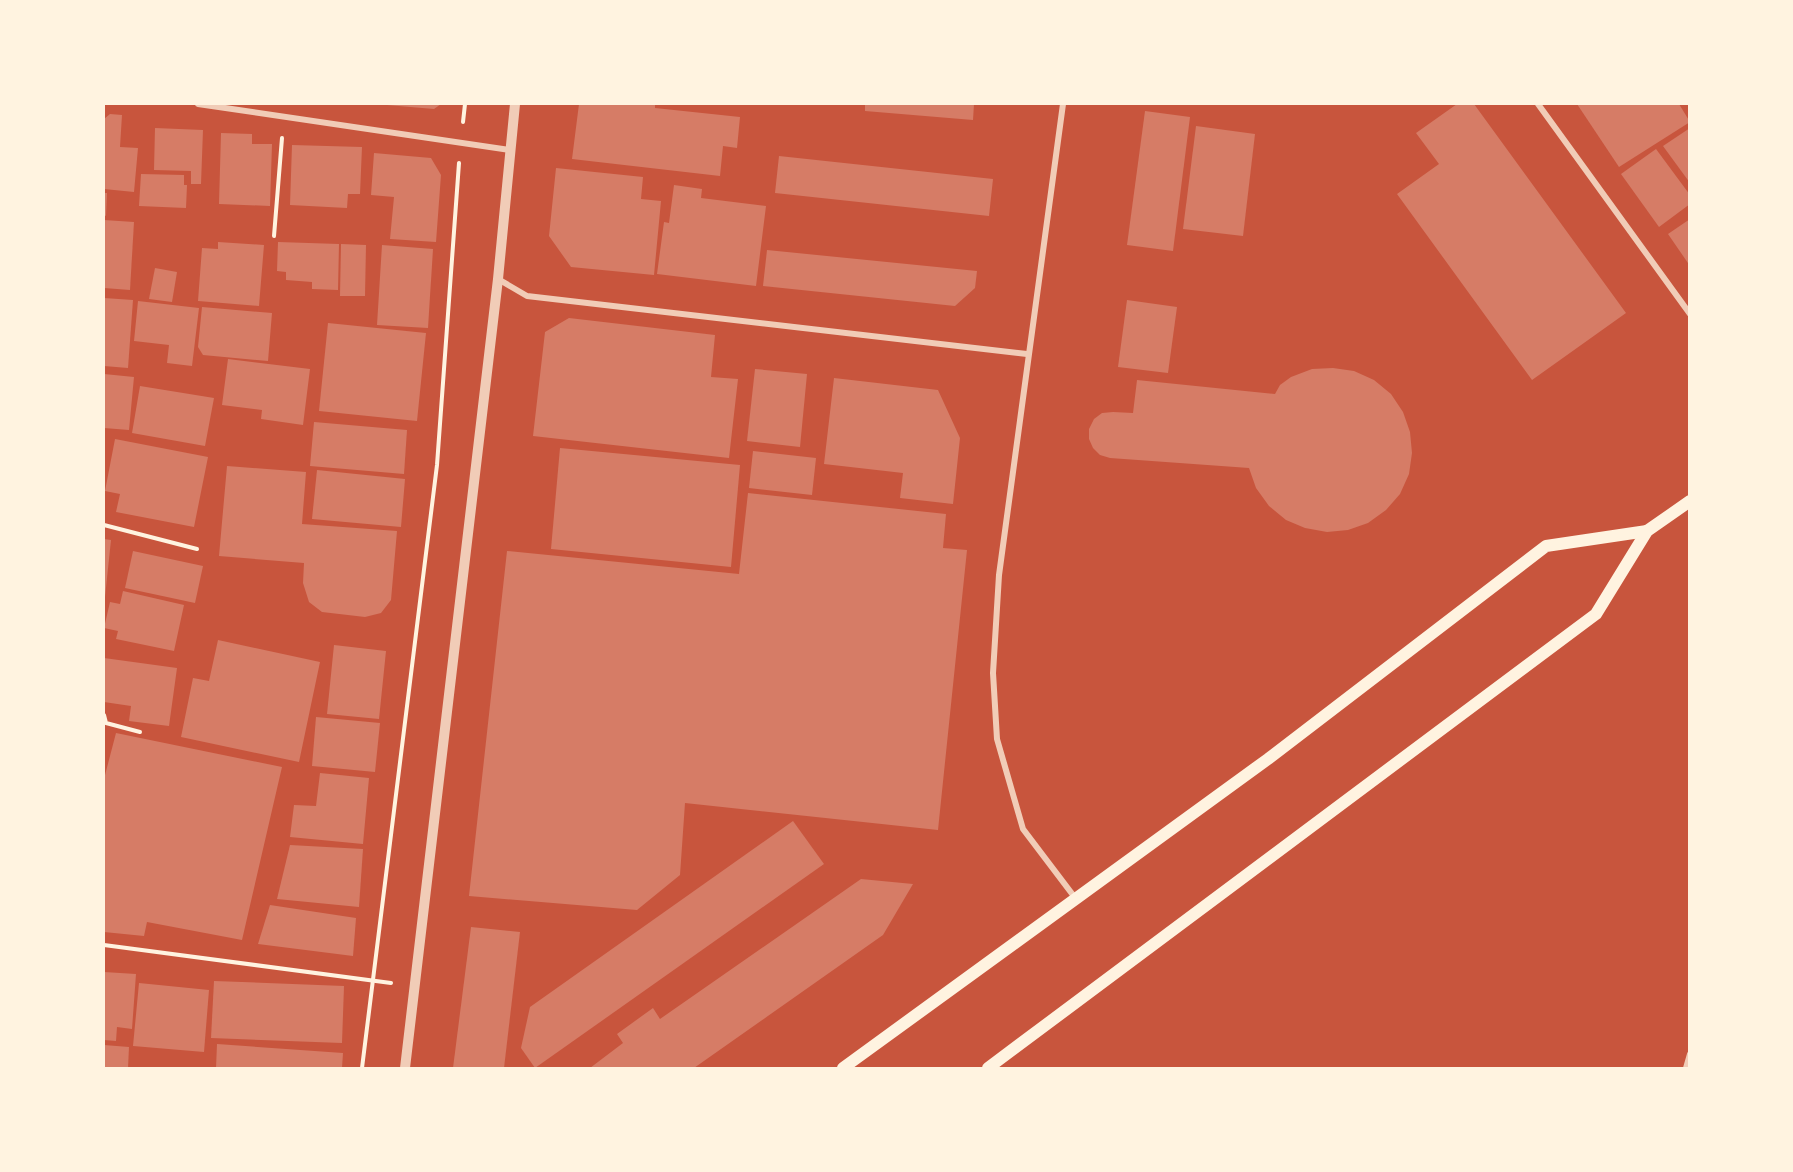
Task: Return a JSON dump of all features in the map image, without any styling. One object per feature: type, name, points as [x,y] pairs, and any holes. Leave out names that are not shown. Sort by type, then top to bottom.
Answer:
[{"type":"main road","points":[[988,1068],[1596,614],[1647,531],[1689,501]]},
{"type":"main road","points":[[843,1068],[1268,759],[1546,546],[1647,531]]},
{"type":"street","points":[[198,104],[510,150]]},
{"type":"street","points":[[405,1068],[498,279],[515,104]]},
{"type":"street","points":[[1063,104],[999,575],[993,673],[997,739],[1023,829],[1076,899]]},
{"type":"street","points":[[1539,104],[1689,314]]},
{"type":"street","points":[[498,279],[527,296],[1028,354]]},
{"type":"street","points":[[1686,1068],[1689,1054]]},
{"type":"path","points":[[362,1068],[437,465],[465,104]]},
{"type":"path","points":[[274,236],[284,116]]},
{"type":"path","points":[[104,525],[197,549]]},
{"type":"path","points":[[104,715],[106,723],[140,732]]},
{"type":"path","points":[[104,945],[415,986]]},
{"type":"building","points":[[387,104],[441,104],[434,109]]},
{"type":"building","points":[[579,104],[655,104],[655,108],[740,117],[737,148],[723,146],[720,176],[572,159]]},
{"type":"building","points":[[865,104],[974,104],[973,120],[865,111]]},
{"type":"building","points":[[1457,104],[1474,104],[1626,313],[1532,380],[1397,194],[1439,164],[1416,133]]},
{"type":"building","points":[[1577,104],[1679,104],[1690,122],[1619,167]]},
{"type":"building","points":[[1145,111],[1190,117],[1173,251],[1127,245]]},
{"type":"building","points":[[110,114],[122,115],[120,147],[138,148],[134,192],[104,189],[104,119]]},
{"type":"building","points":[[1196,126],[1255,134],[1243,236],[1183,229]]},
{"type":"building","points":[[155,128],[203,130],[201,184],[191,184],[191,171],[154,170]]},
{"type":"building","points":[[1690,128],[1690,183],[1663,146]]},
{"type":"building","points":[[221,133],[252,134],[252,144],[272,144],[270,206],[219,204]]},
{"type":"building","points":[[292,145],[362,147],[360,194],[348,194],[347,208],[290,205]]},
{"type":"building","points":[[1656,149],[1690,195],[1690,204],[1659,227],[1621,174]]},
{"type":"building","points":[[374,153],[431,158],[441,175],[436,242],[390,239],[394,197],[371,195]]},
{"type":"building","points":[[779,156],[993,179],[989,216],[775,193]]},
{"type":"building","points":[[556,168],[643,177],[641,199],[661,201],[654,275],[571,267],[549,236]]},
{"type":"building","points":[[141,174],[184,175],[184,185],[187,185],[186,208],[139,206]]},
{"type":"building","points":[[674,185],[702,189],[701,198],[766,206],[756,286],[657,274],[664,222],[669,223]]},
{"type":"building","points":[[104,193],[107,193],[106,216],[104,215]]},
{"type":"building","points":[[1690,219],[1690,266],[1668,234]]},
{"type":"building","points":[[104,220],[134,222],[130,290],[104,288]]},
{"type":"building","points":[[218,242],[264,245],[259,306],[198,301],[202,248],[218,249]]},
{"type":"building","points":[[278,242],[339,244],[338,290],[312,289],[312,282],[286,280],[286,272],[277,271]]},
{"type":"building","points":[[341,244],[366,245],[365,296],[340,296]]},
{"type":"building","points":[[382,245],[433,249],[428,328],[377,325]]},
{"type":"building","points":[[767,250],[977,271],[975,288],[955,306],[763,286]]},
{"type":"building","points":[[155,268],[177,272],[172,302],[149,299]]},
{"type":"building","points":[[104,298],[133,300],[128,368],[104,366]]},
{"type":"building","points":[[1127,300],[1177,307],[1168,373],[1118,367]]},
{"type":"building","points":[[138,301],[199,308],[192,366],[167,363],[169,345],[134,341]]},
{"type":"building","points":[[202,307],[272,313],[268,361],[203,355],[198,347]]},
{"type":"building","points":[[569,318],[715,335],[711,377],[738,379],[729,458],[533,436],[545,332]]},
{"type":"building","points":[[328,323],[426,333],[417,421],[319,411]]},
{"type":"building","points":[[228,359],[310,369],[303,425],[261,419],[262,410],[222,405]]},
{"type":"building","points":[[1333,368],[1354,371],[1374,380],[1391,394],[1403,412],[1410,432],[1412,453],[1409,474],[1400,494],[1386,510],[1368,523],[1348,530],[1327,532],[1305,528],[1286,520],[1269,506],[1256,488],[1249,468],[1110,458],[1100,455],[1093,448],[1089,439],[1089,429],[1094,419],[1102,413],[1133,413],[1137,380],[1275,394],[1280,385],[1291,377],[1312,369]]},
{"type":"building","points":[[755,369],[807,374],[800,447],[747,441]]},
{"type":"building","points":[[104,374],[134,377],[129,430],[104,428]]},
{"type":"building","points":[[834,378],[938,390],[960,438],[953,504],[900,498],[903,473],[824,464]]},
{"type":"building","points":[[140,386],[214,398],[205,446],[132,433]]},
{"type":"building","points":[[314,422],[407,430],[404,474],[310,466]]},
{"type":"building","points":[[115,439],[208,457],[194,527],[116,512],[120,494],[105,491]]},
{"type":"building","points":[[560,448],[740,465],[731,567],[551,549]]},
{"type":"building","points":[[753,451],[816,458],[812,495],[749,488]]},
{"type":"building","points":[[227,466],[306,472],[302,524],[397,531],[391,600],[381,613],[365,617],[322,612],[309,602],[303,583],[304,563],[219,556]]},
{"type":"building","points":[[317,470],[405,479],[401,527],[312,519]]},
{"type":"building","points":[[748,493],[946,514],[943,548],[967,550],[938,830],[685,803],[680,875],[637,910],[469,896],[507,551],[739,574]]},
{"type":"building","points":[[104,539],[111,540],[105,597],[104,597]]},
{"type":"building","points":[[133,551],[203,566],[195,603],[125,588]]},
{"type":"building","points":[[123,591],[184,605],[174,651],[116,639],[118,631],[104,628],[110,602],[120,604]]},
{"type":"building","points":[[218,640],[320,662],[299,762],[181,737],[193,678],[209,681]]},
{"type":"building","points":[[334,645],[386,651],[379,719],[327,714]]},
{"type":"building","points":[[104,658],[177,668],[169,726],[129,721],[131,706],[104,702]]},
{"type":"building","points":[[316,717],[380,723],[375,772],[312,766]]},
{"type":"building","points":[[116,733],[282,767],[242,940],[147,922],[144,936],[104,932],[104,779]]},
{"type":"building","points":[[320,773],[369,778],[363,844],[290,837],[294,805],[316,806]]},
{"type":"building","points":[[793,821],[824,864],[535,1068],[521,1048],[530,1007]]},
{"type":"building","points":[[290,845],[363,849],[359,907],[277,899]]},
{"type":"building","points":[[861,879],[913,884],[883,935],[694,1068],[590,1068],[623,1043],[617,1034],[653,1008],[660,1019]]},
{"type":"building","points":[[270,905],[356,918],[353,956],[258,944]]},
{"type":"building","points":[[471,927],[520,932],[504,1068],[453,1068]]},
{"type":"building","points":[[104,972],[136,974],[132,1029],[117,1027],[116,1041],[104,1040]]},
{"type":"building","points":[[214,981],[344,986],[342,1043],[211,1038]]},
{"type":"building","points":[[139,983],[209,990],[204,1052],[133,1046]]},
{"type":"building","points":[[217,1044],[343,1053],[342,1068],[216,1068]]},
{"type":"building","points":[[104,1045],[129,1047],[128,1068],[104,1068]]}]
